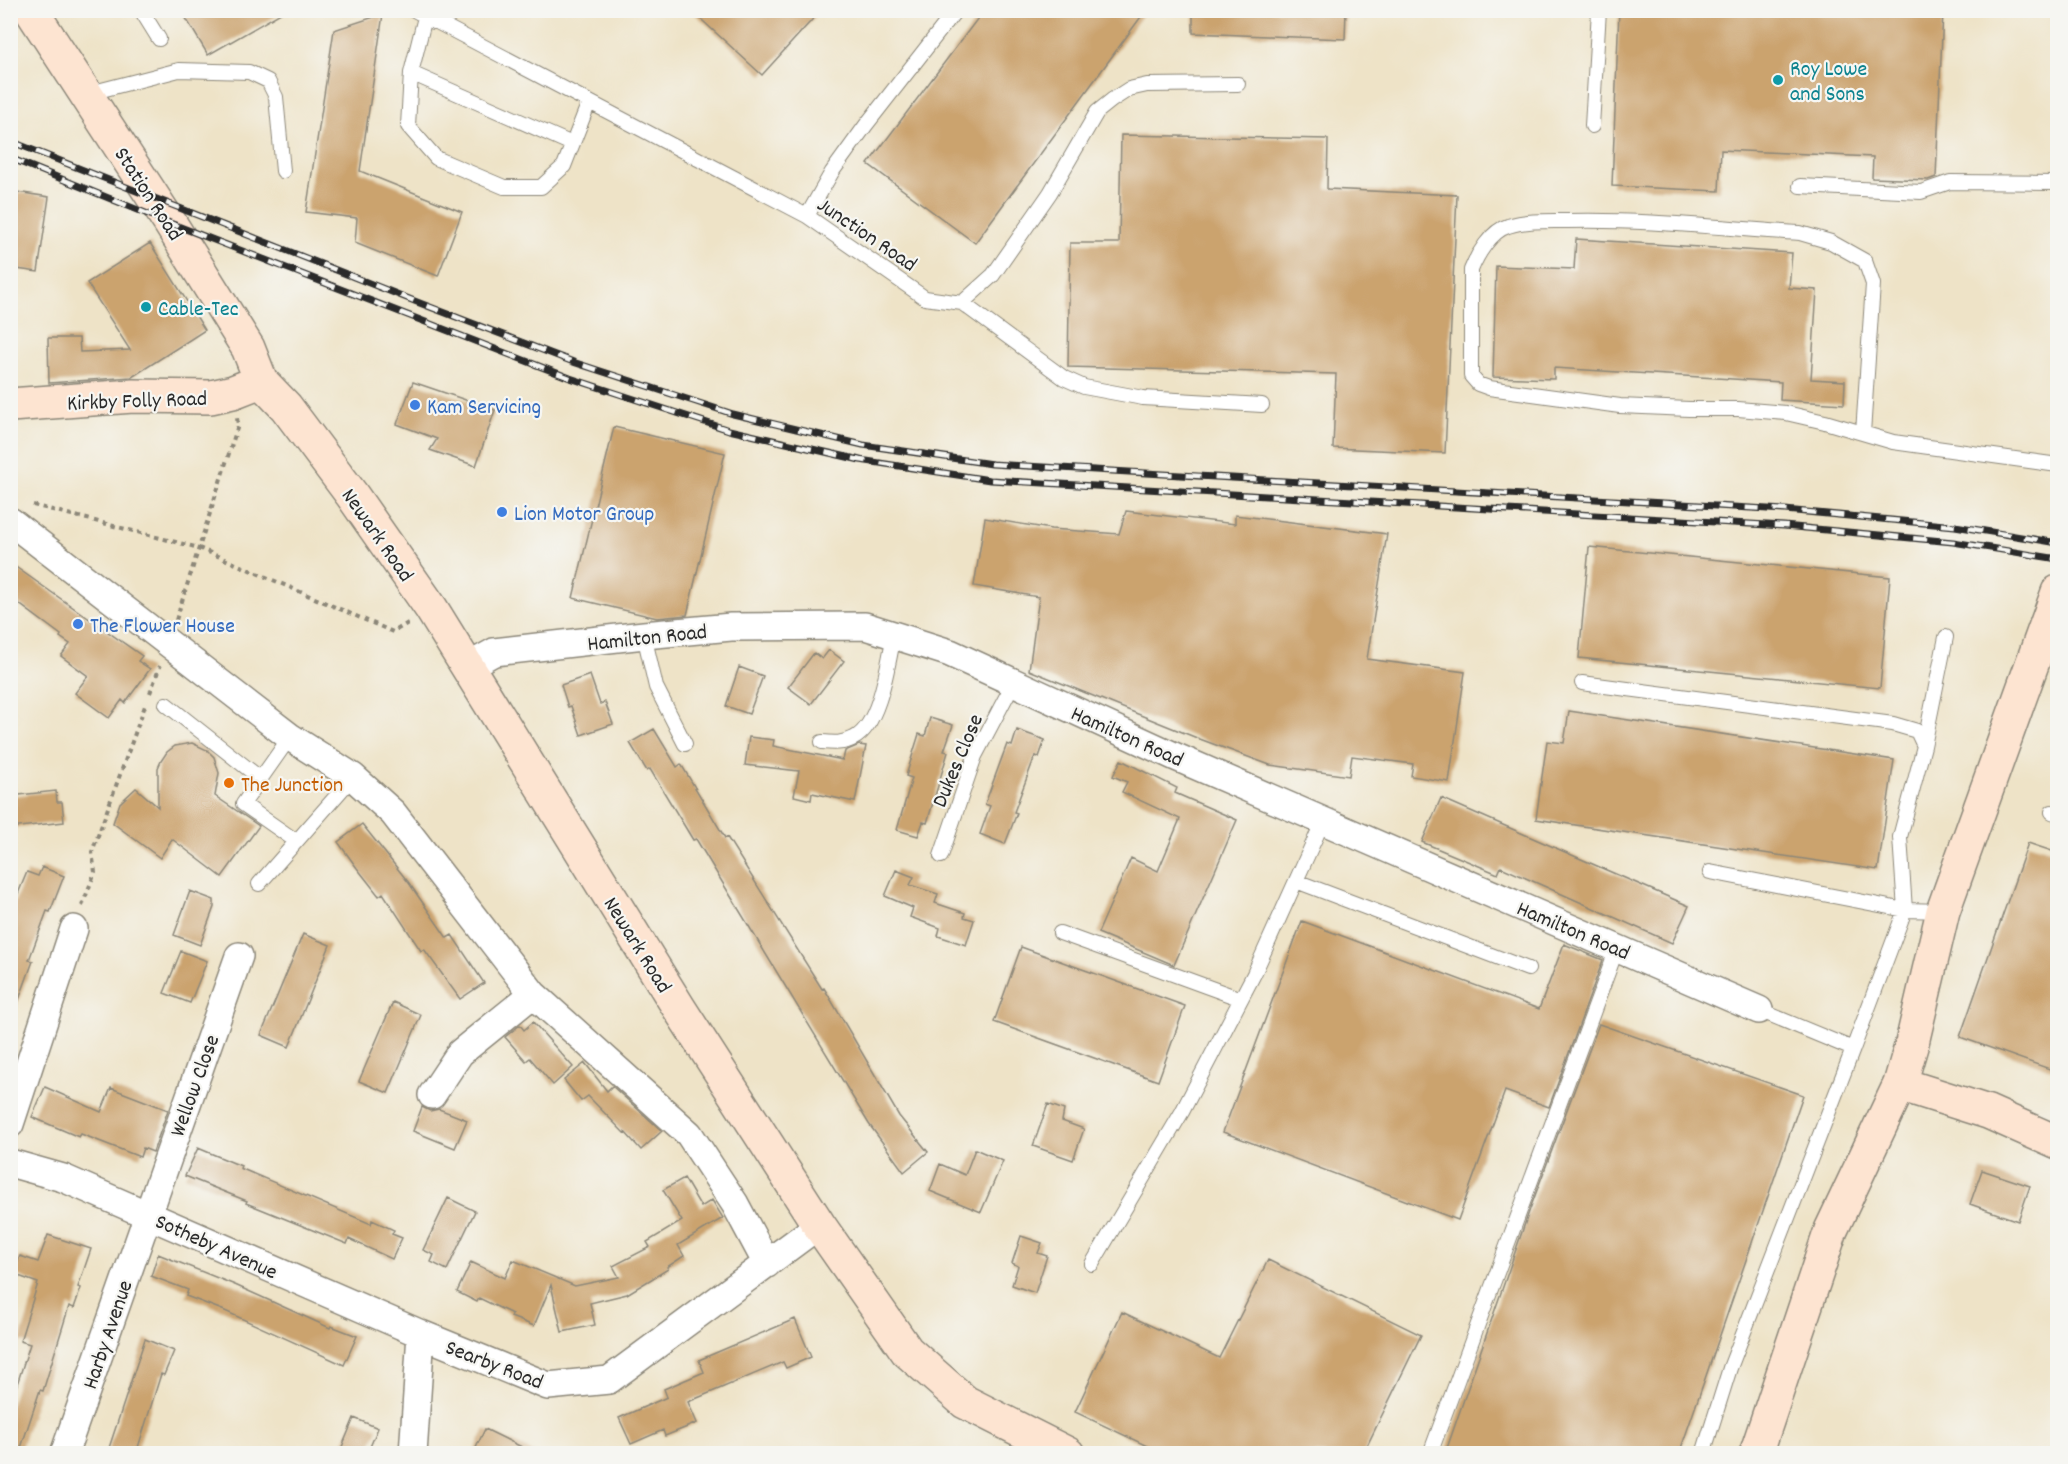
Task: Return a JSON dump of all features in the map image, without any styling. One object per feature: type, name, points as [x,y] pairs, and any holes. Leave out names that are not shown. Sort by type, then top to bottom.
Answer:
[{"type":"main road","name":"Station Road","points":[[31,10],[248,348],[247,386]]},
{"type":"main road","name":"Kirkby Folly Road","points":[[10,405],[134,396],[211,397],[247,386]]},
{"type":"main road","name":"Newark Road","points":[[247,386],[286,407],[352,495],[431,608],[680,1008],[819,1225],[908,1351],[965,1402],[1068,1454]]},
{"type":"main road","points":[[1756,1454],[1831,1230],[1900,1084],[1943,911],[2058,592]]},
{"type":"main road","points":[[1900,1084],[1988,1112],[2058,1143]]},
{"type":"street","points":[[17,512],[168,643],[290,737],[352,777],[393,813],[533,994],[688,1134],[735,1204],[767,1264]]},
{"type":"street","name":"Hamilton Road","points":[[467,667],[494,652],[644,635],[731,627],[866,626],[950,653],[1176,757],[1759,1010]]},
{"type":"street","points":[[10,1124],[74,929]]},
{"type":"street","name":"Wellow Close","points":[[148,1214],[239,956]]},
{"type":"street","points":[[432,1095],[460,1053],[533,994]]},
{"type":"street","name":"Sotheby Avenue","points":[[10,1163],[63,1178],[421,1334]]},
{"type":"street","name":"Harby Avenue","points":[[64,1454],[148,1214]]},
{"type":"street","name":"Searby Road","points":[[413,1454],[421,1334],[548,1386],[609,1380],[819,1225]]},
{"type":"lane","points":[[141,10],[159,39]]},
{"type":"lane","points":[[445,10],[425,16],[411,73],[408,126],[436,158],[504,187],[541,187],[564,166],[589,102]]},
{"type":"lane","points":[[807,216],[832,172],[956,10]]},
{"type":"lane","points":[[1592,126],[1599,10]]},
{"type":"lane","name":"Junction Road","points":[[425,16],[807,216],[925,298],[962,303]]},
{"type":"lane","points":[[86,94],[179,70],[249,72],[268,81],[276,97],[284,171]]},
{"type":"lane","points":[[411,73],[572,144]]},
{"type":"lane","points":[[1238,84],[1147,85],[1129,89],[1112,100],[1097,112],[1050,193],[993,275],[962,303],[1064,378],[1084,387],[1143,398],[1262,405]]},
{"type":"lane","points":[[1800,186],[1921,192],[1950,182],[2058,183]]},
{"type":"lane","points":[[1863,433],[1873,284],[1865,261],[1832,242],[1800,233],[1600,220],[1534,222],[1506,226],[1490,239],[1478,254],[1471,270],[1471,376],[1478,384],[1489,388],[1620,406],[1738,409],[1786,413],[1893,442],[2058,465]]},
{"type":"lane","points":[[644,635],[656,687],[685,744]]},
{"type":"lane","points":[[822,742],[848,741],[868,726],[877,704],[894,635]]},
{"type":"lane","points":[[1703,1454],[1730,1368],[1905,910],[1900,837],[1924,746],[1946,637]]},
{"type":"lane","name":"Dukes Close","points":[[941,856],[975,756],[1014,682]]},
{"type":"lane","points":[[1582,683],[1893,724],[1917,731],[1924,746]]},
{"type":"lane","points":[[166,704],[261,779]]},
{"type":"lane","points":[[290,737],[243,804],[297,841]]},
{"type":"lane","points":[[259,884],[352,777]]},
{"type":"lane","points":[[1092,1264],[1182,1112],[1241,999],[1323,821]]},
{"type":"lane","points":[[1710,872],[1905,910],[1943,911]]},
{"type":"lane","points":[[1296,881],[1528,969]]},
{"type":"lane","points":[[1060,933],[1241,999]]},
{"type":"lane","points":[[1431,1454],[1617,948]]},
{"type":"lane","points":[[1759,1010],[1853,1048]]},
{"type":"path","points":[[74,929],[94,872],[92,852],[168,643],[238,425],[247,386]]},
{"type":"path","points":[[17,512],[199,548],[393,632],[431,608]]},
{"type":"building","points":[[181,10],[286,10],[208,55]]},
{"type":"building","points":[[691,10],[821,10],[762,75]]},
{"type":"building","points":[[984,10],[1146,10],[975,243],[868,164]]},
{"type":"building","points":[[1193,10],[1346,10],[1345,39],[1193,33]]},
{"type":"building","name":"Roy Lowe and Sons","points":[[1619,10],[1943,10],[1936,177],[1928,180],[1872,178],[1873,157],[1721,150],[1719,191],[1612,186]]},
{"type":"building","points":[[383,14],[360,171],[462,212],[438,276],[355,243],[357,218],[306,212],[334,30]]},
{"type":"building","points":[[1121,135],[1328,139],[1327,189],[1457,195],[1445,453],[1333,448],[1336,374],[1068,367],[1070,243],[1119,243]]},
{"type":"building","points":[[10,191],[49,197],[38,272],[10,268]]},
{"type":"building","points":[[1576,239],[1792,253],[1789,288],[1817,290],[1811,379],[1845,381],[1844,404],[1780,400],[1781,382],[1554,368],[1554,379],[1493,377],[1496,266],[1574,269]]},
{"type":"building","name":"Cable-Tec","points":[[150,243],[205,330],[132,377],[49,383],[48,338],[79,338],[80,352],[130,350],[87,283]]},
{"type":"building","points":[[413,382],[495,410],[476,466],[430,450],[437,439],[397,424]]},
{"type":"building","points":[[614,427],[725,453],[687,615],[657,618],[573,598]]},
{"type":"building","points":[[1126,511],[1235,524],[1235,515],[1387,534],[1367,659],[1465,672],[1449,782],[1411,776],[1413,764],[1352,756],[1349,776],[1270,765],[1029,670],[1039,597],[974,586],[985,518],[1051,529],[1119,534]]},
{"type":"building","points":[[1589,547],[1890,577],[1880,688],[1579,658]]},
{"type":"building","points":[[10,563],[142,656],[138,661],[150,669],[125,703],[122,700],[109,718],[75,693],[88,676],[61,656],[70,644],[10,597]]},
{"type":"building","points":[[829,650],[844,661],[811,704],[788,687],[814,653],[822,659]]},
{"type":"building","points":[[739,667],[763,676],[749,714],[726,706]]},
{"type":"building","points":[[590,675],[600,704],[605,702],[613,724],[581,735],[561,685]]},
{"type":"building","points":[[1569,711],[1894,760],[1878,870],[1536,819],[1547,741],[1564,743]]},
{"type":"building","points":[[930,718],[953,725],[944,751],[948,752],[927,823],[923,822],[918,836],[897,830],[912,778],[906,776],[919,734],[925,736]]},
{"type":"building","points":[[654,729],[677,767],[681,764],[725,838],[727,837],[822,989],[824,988],[899,1116],[928,1152],[904,1172],[869,1124],[696,839],[693,840],[650,769],[647,771],[630,743]]},
{"type":"building","points":[[1017,730],[1045,740],[1039,757],[1035,756],[1014,812],[1017,813],[1005,844],[980,834],[990,806],[985,804],[1007,744],[1012,746]]},
{"type":"building","points":[[749,737],[774,740],[773,746],[843,760],[845,751],[859,745],[866,746],[855,802],[812,793],[811,800],[794,796],[799,771],[745,765]]},
{"type":"building","name":"The Junction","points":[[192,743],[207,750],[214,757],[219,773],[215,796],[259,826],[222,877],[172,839],[160,858],[113,823],[120,803],[136,788],[158,807],[158,768],[161,761],[175,746]]},
{"type":"building","points":[[1121,760],[1177,788],[1175,793],[1237,820],[1174,965],[1098,933],[1131,858],[1158,871],[1180,819],[1122,792],[1127,782],[1113,776]]},
{"type":"building","points":[[56,791],[57,802],[62,802],[64,822],[10,828],[10,796]]},
{"type":"building","points":[[1441,798],[1689,906],[1672,943],[1501,867],[1498,874],[1422,842]]},
{"type":"building","points":[[362,824],[409,883],[447,938],[452,935],[484,983],[460,999],[424,949],[421,951],[383,893],[379,896],[338,842]]},
{"type":"building","points":[[2028,843],[2058,853],[2058,1072],[1960,1037]]},
{"type":"building","points":[[42,867],[64,876],[50,912],[47,911],[29,960],[33,961],[13,1016],[10,1016],[10,913],[27,872],[38,876]]},
{"type":"building","points":[[896,870],[914,877],[910,885],[938,894],[935,903],[965,913],[964,917],[974,920],[966,945],[938,936],[940,928],[910,917],[913,908],[885,896]]},
{"type":"building","points":[[190,891],[214,900],[214,907],[200,945],[174,935]]},
{"type":"building","points":[[1302,921],[1539,1009],[1564,944],[1603,960],[1549,1107],[1505,1091],[1458,1220],[1223,1132]]},
{"type":"building","points":[[303,934],[330,945],[289,1047],[261,1035]]},
{"type":"building","points":[[1021,947],[1185,1006],[1158,1081],[994,1022]]},
{"type":"building","points":[[181,951],[207,961],[190,1003],[164,993]]},
{"type":"building","points":[[393,1002],[421,1015],[388,1093],[359,1081]]},
{"type":"building","points":[[533,1022],[573,1067],[553,1085],[530,1058],[526,1061],[505,1037],[520,1025],[524,1030]]},
{"type":"building","points":[[1599,1024],[1803,1095],[1679,1454],[1445,1454],[1530,1209]]},
{"type":"building","points":[[585,1063],[607,1091],[612,1086],[662,1131],[641,1150],[588,1096],[581,1101],[564,1080]]},
{"type":"building","points":[[45,1087],[101,1112],[111,1088],[168,1110],[153,1152],[143,1148],[140,1157],[81,1134],[79,1137],[32,1117]]},
{"type":"building","points":[[1048,1104],[1064,1110],[1062,1121],[1084,1129],[1073,1160],[1033,1146]]},
{"type":"building","points":[[422,1107],[430,1111],[439,1109],[467,1120],[455,1148],[413,1131]]},
{"type":"building","points":[[198,1148],[371,1224],[372,1220],[394,1230],[392,1234],[402,1238],[392,1259],[349,1239],[347,1244],[185,1176]]},
{"type":"building","points":[[975,1149],[1003,1161],[981,1212],[930,1191],[940,1164],[965,1175]]},
{"type":"building","points":[[1982,1170],[2030,1186],[2018,1221],[1970,1204]]},
{"type":"building","points":[[684,1178],[701,1207],[712,1200],[723,1218],[678,1245],[684,1256],[667,1267],[668,1269],[627,1294],[590,1303],[595,1325],[562,1332],[551,1285],[534,1326],[511,1317],[512,1314],[479,1298],[477,1302],[457,1292],[471,1262],[505,1278],[513,1260],[575,1286],[619,1277],[613,1266],[650,1247],[647,1242],[682,1221],[663,1190]]},
{"type":"building","points":[[448,1198],[475,1211],[447,1270],[431,1262],[434,1255],[423,1250]]},
{"type":"building","points":[[48,1235],[91,1249],[78,1287],[81,1288],[74,1308],[69,1306],[43,1391],[40,1390],[19,1454],[10,1454],[10,1406],[30,1344],[20,1341],[38,1283],[13,1274],[20,1256],[38,1262]]},
{"type":"building","points":[[1021,1236],[1042,1243],[1038,1253],[1047,1256],[1035,1293],[1012,1285],[1018,1266],[1012,1263]]},
{"type":"building","points":[[158,1254],[235,1285],[330,1328],[331,1326],[357,1336],[344,1365],[225,1311],[186,1296],[188,1290],[151,1276]]},
{"type":"building","points":[[1268,1260],[1421,1335],[1363,1454],[1164,1454],[1075,1412],[1122,1312],[1219,1358]]},
{"type":"building","points":[[795,1319],[811,1357],[786,1368],[783,1362],[688,1402],[697,1423],[665,1436],[663,1430],[631,1444],[619,1418],[667,1397],[664,1389],[704,1372],[699,1360]]},
{"type":"building","points":[[145,1339],[174,1351],[164,1375],[161,1374],[136,1454],[107,1454]]},
{"type":"building","points":[[354,1418],[378,1428],[367,1454],[339,1454]]},
{"type":"building","points":[[485,1429],[536,1454],[473,1454]]},
{"type":"railway","points":[[10,141],[576,363],[733,414],[863,445],[992,464],[1785,510],[1955,526],[2058,543]]},
{"type":"railway","points":[[10,158],[170,223],[570,378],[729,430],[860,460],[990,480],[1784,526],[1953,542],[2058,559]]},
{"type":"place","name":"Roy Lowe and Sons","points":[[1778,80]]},
{"type":"place","name":"Cable-Tec","points":[[146,307]]},
{"type":"place","name":"Kam Servicing","points":[[415,405]]},
{"type":"place","name":"Lion Motor Group","points":[[502,512]]},
{"type":"place","name":"The Flower House","points":[[78,624]]},
{"type":"place","name":"The Junction","points":[[229,783]]}]
